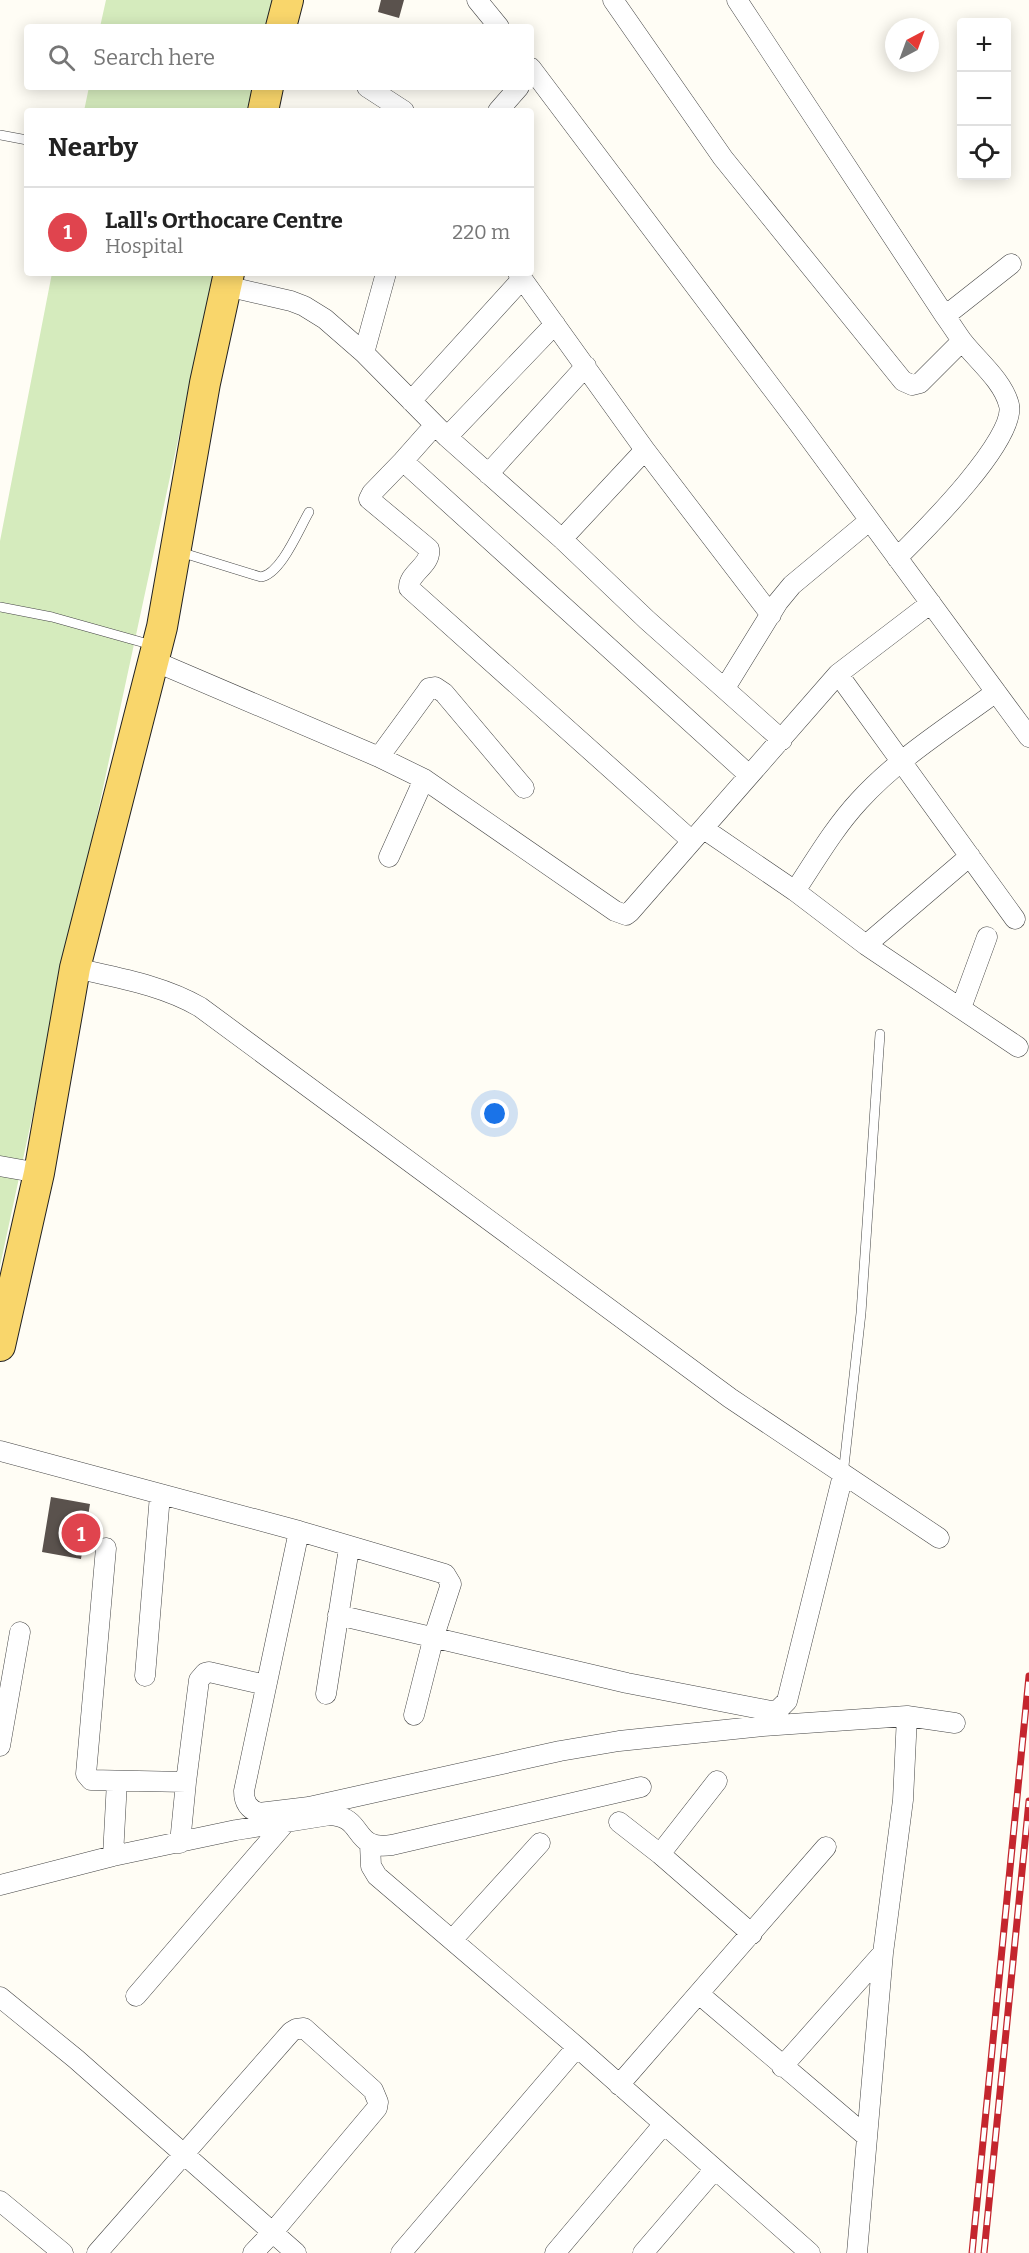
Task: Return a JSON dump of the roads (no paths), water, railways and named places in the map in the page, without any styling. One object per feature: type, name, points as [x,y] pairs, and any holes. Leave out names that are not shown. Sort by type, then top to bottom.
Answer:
[{"type":"main road","points":[[282,24],[288,0]]},
{"type":"main road","points":[[264,108],[267,90]]},
{"type":"main road","points":[[0,1346],[39,1173],[75,968],[156,653],[205,383],[227,280]]},
{"type":"street","points":[[477,0],[497,24]]},
{"type":"street","points":[[613,0],[723,158],[903,381],[912,385],[920,383],[962,341]]},
{"type":"street","points":[[736,0],[945,316],[962,341],[998,384],[1009,404],[1009,416],[993,447],[961,490],[897,558]]},
{"type":"street","points":[[534,73],[1029,737]]},
{"type":"street","points":[[372,90],[399,108]]},
{"type":"street","points":[[501,108],[516,90]]},
{"type":"street","points":[[945,316],[1011,264]]},
{"type":"street","points":[[364,353],[385,276]]},
{"type":"street","points":[[411,401],[520,276],[645,450],[771,615]]},
{"type":"street","points":[[227,280],[304,306],[325,319],[364,353],[440,432],[562,539],[647,620],[782,740]]},
{"type":"street","points":[[555,324],[372,493],[369,499],[429,549],[428,559],[408,584],[409,588],[698,835],[795,891],[866,945],[1018,1047]]},
{"type":"street","points":[[488,474],[586,366]]},
{"type":"street","points":[[562,539],[645,450]]},
{"type":"street","points":[[403,462],[749,775]]},
{"type":"street","points":[[725,688],[792,585],[869,521]]},
{"type":"street","points":[[156,653],[424,779],[615,911],[626,915],[838,674],[931,603]]},
{"type":"street","points":[[838,674],[903,761],[1015,920]]},
{"type":"street","points":[[379,757],[424,694],[429,688],[435,687],[444,693],[524,788]]},
{"type":"street","points":[[795,891],[858,802],[903,761],[996,692]]},
{"type":"street","points":[[389,857],[424,779]]},
{"type":"street","points":[[866,945],[970,856]]},
{"type":"street","points":[[961,1008],[987,937]]},
{"type":"street","points":[[75,968],[155,987],[180,996],[200,1007],[730,1398],[939,1538]]},
{"type":"street","points":[[0,1166],[39,1173]]},
{"type":"street","points":[[0,1450],[299,1531],[349,1548],[445,1574],[451,1584],[434,1636],[414,1715]]},
{"type":"street","points":[[338,1615],[627,1683],[771,1711],[778,1710],[787,1701],[843,1474]]},
{"type":"street","points":[[145,1676],[160,1495]]},
{"type":"street","points":[[299,1531],[244,1791],[247,1804],[259,1813],[309,1807],[560,1751],[619,1741],[763,1725],[908,1716],[955,1723]]},
{"type":"street","points":[[106,1548],[86,1774],[92,1780],[186,1782]]},
{"type":"street","points":[[326,1694],[349,1548]]},
{"type":"street","points":[[0,1746],[20,1632]]},
{"type":"street","points":[[180,1843],[199,1680],[208,1672],[266,1686]]},
{"type":"street","points":[[857,2253],[883,1953],[903,1800],[908,1716]]},
{"type":"street","points":[[112,1856],[117,1781]]},
{"type":"street","points":[[660,1854],[717,1781]]},
{"type":"street","points":[[0,1885],[112,1856],[237,1830],[330,1815],[343,1817],[350,1821],[370,1844],[376,1847],[392,1845],[641,1787]]},
{"type":"street","points":[[619,1821],[752,1934]]},
{"type":"street","points":[[136,1996],[285,1823]]},
{"type":"street","points":[[452,1940],[540,1843]]},
{"type":"street","points":[[370,1844],[373,1871],[810,2253]]},
{"type":"street","points":[[619,2085],[826,1847]]},
{"type":"street","points":[[782,2067],[883,1953]]},
{"type":"street","points":[[699,1994],[782,2067],[866,2136]]},
{"type":"street","points":[[0,1997],[76,2059],[296,2253]]},
{"type":"street","points":[[97,2253],[291,2032],[304,2028],[373,2090],[378,2102],[359,2130],[253,2253]]},
{"type":"street","points":[[401,2253],[577,2048]]},
{"type":"street","points":[[555,2253],[663,2125]]},
{"type":"street","points":[[643,2253],[715,2169]]},
{"type":"street","points":[[0,2201],[63,2253]]},
{"type":"lane","points":[[0,135],[24,139]]},
{"type":"lane","points":[[175,551],[261,577],[268,576],[278,567],[309,512]]},
{"type":"lane","points":[[0,607],[52,617],[156,653]]},
{"type":"lane","points":[[843,1474],[861,1313],[880,1034]]},
{"type":"railway","points":[[972,2253],[1029,1676]]},
{"type":"railway","points":[[984,2253],[1029,1801]]},
{"type":"place","name":"Lall's Orthocare Centre","points":[[81,1533]]}]
